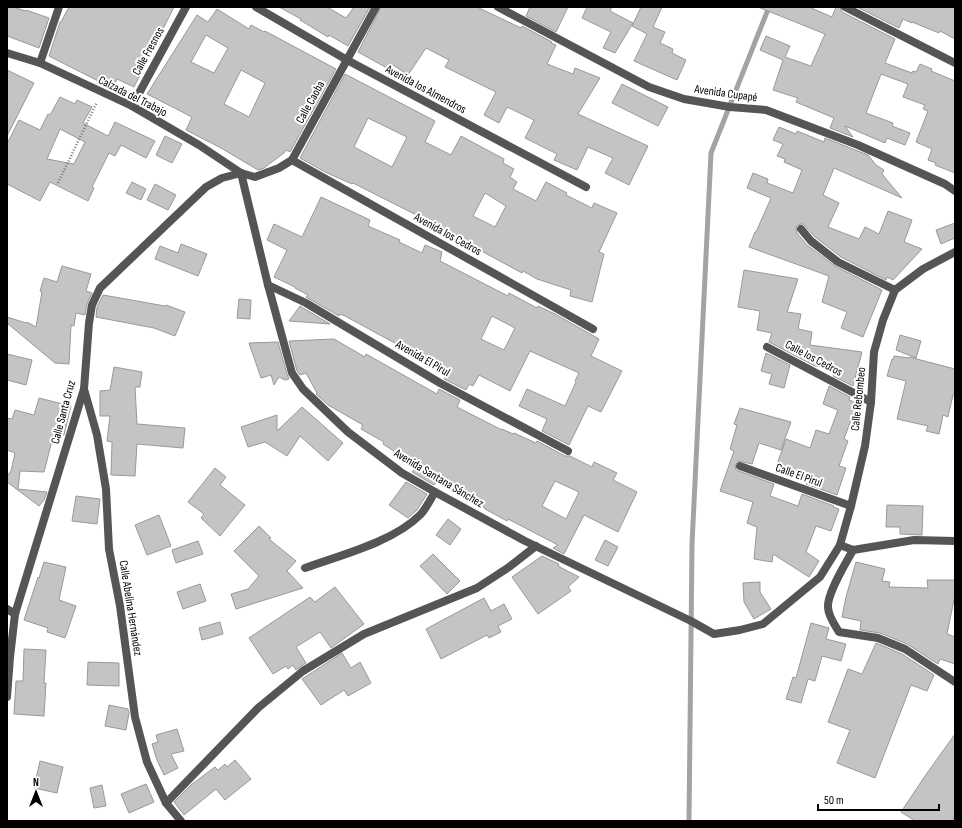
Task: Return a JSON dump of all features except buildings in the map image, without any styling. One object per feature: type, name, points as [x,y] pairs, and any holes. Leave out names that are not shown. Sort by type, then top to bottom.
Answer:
[{"type":"street","points":[[40,63],[59,7]]},
{"type":"street","name":"Calle Fresnos","points":[[132,106],[186,7]]},
{"type":"street","name":"Avenida los Almendros","points":[[256,7],[347,60],[586,187]]},
{"type":"street","name":"Calle Caoba","points":[[292,160],[376,7]]},
{"type":"street","name":"Avenida Cupapé","points":[[498,7],[510,10],[649,87],[684,99],[730,107],[766,110],[858,145],[945,184],[955,191]]},
{"type":"street","points":[[845,7],[955,63]]},
{"type":"street","name":"Calzada del Trabajo","points":[[7,53],[40,63],[132,106],[199,145],[241,173]]},
{"type":"street","points":[[241,173],[255,177],[279,168],[292,160]]},
{"type":"street","name":"Avenida los Cedros","points":[[292,160],[593,329]]},
{"type":"street","name":"Avenida Santana Sánchez","points":[[241,173],[268,285],[292,373],[303,390],[348,432],[402,473],[435,492],[536,546],[714,634],[740,630],[763,624]]},
{"type":"street","name":"Calle Santa Cruz","points":[[7,697],[15,614],[84,389],[89,323],[92,305],[100,288],[206,187],[222,178],[241,173]]},
{"type":"street","points":[[801,229],[811,241],[838,262],[895,290],[923,269],[955,252]]},
{"type":"street","name":"Avenida El Pirul","points":[[268,285],[306,303],[440,382],[568,451]]},
{"type":"street","name":"Calle Rebombeo","points":[[763,624],[820,577],[840,545],[865,446],[871,402],[874,352],[883,320],[895,290]]},
{"type":"street","name":"Calle los Cedros","points":[[767,347],[871,402]]},
{"type":"street","name":"Calle Abelina Hernández","points":[[84,389],[97,435],[106,489],[109,549],[120,606],[135,717],[147,762],[166,803],[181,821]]},
{"type":"street","name":"Calle El Pirul","points":[[740,466],[851,506]]},
{"type":"street","points":[[305,568],[379,541],[407,526],[421,514],[435,492]]},
{"type":"street","points":[[840,545],[853,550],[914,540],[955,541]]},
{"type":"street","points":[[166,803],[258,708],[303,671],[364,634],[477,588],[509,567],[536,546]]},
{"type":"street","points":[[853,550],[833,586],[828,606],[830,617],[839,632],[878,638],[905,649],[955,682]]},
{"type":"street","points":[[7,609],[15,614]]},
{"type":"path","points":[[58,183],[102,93]]},
{"type":"waterway","points":[[689,821],[692,544],[711,153],[769,7]]}]
